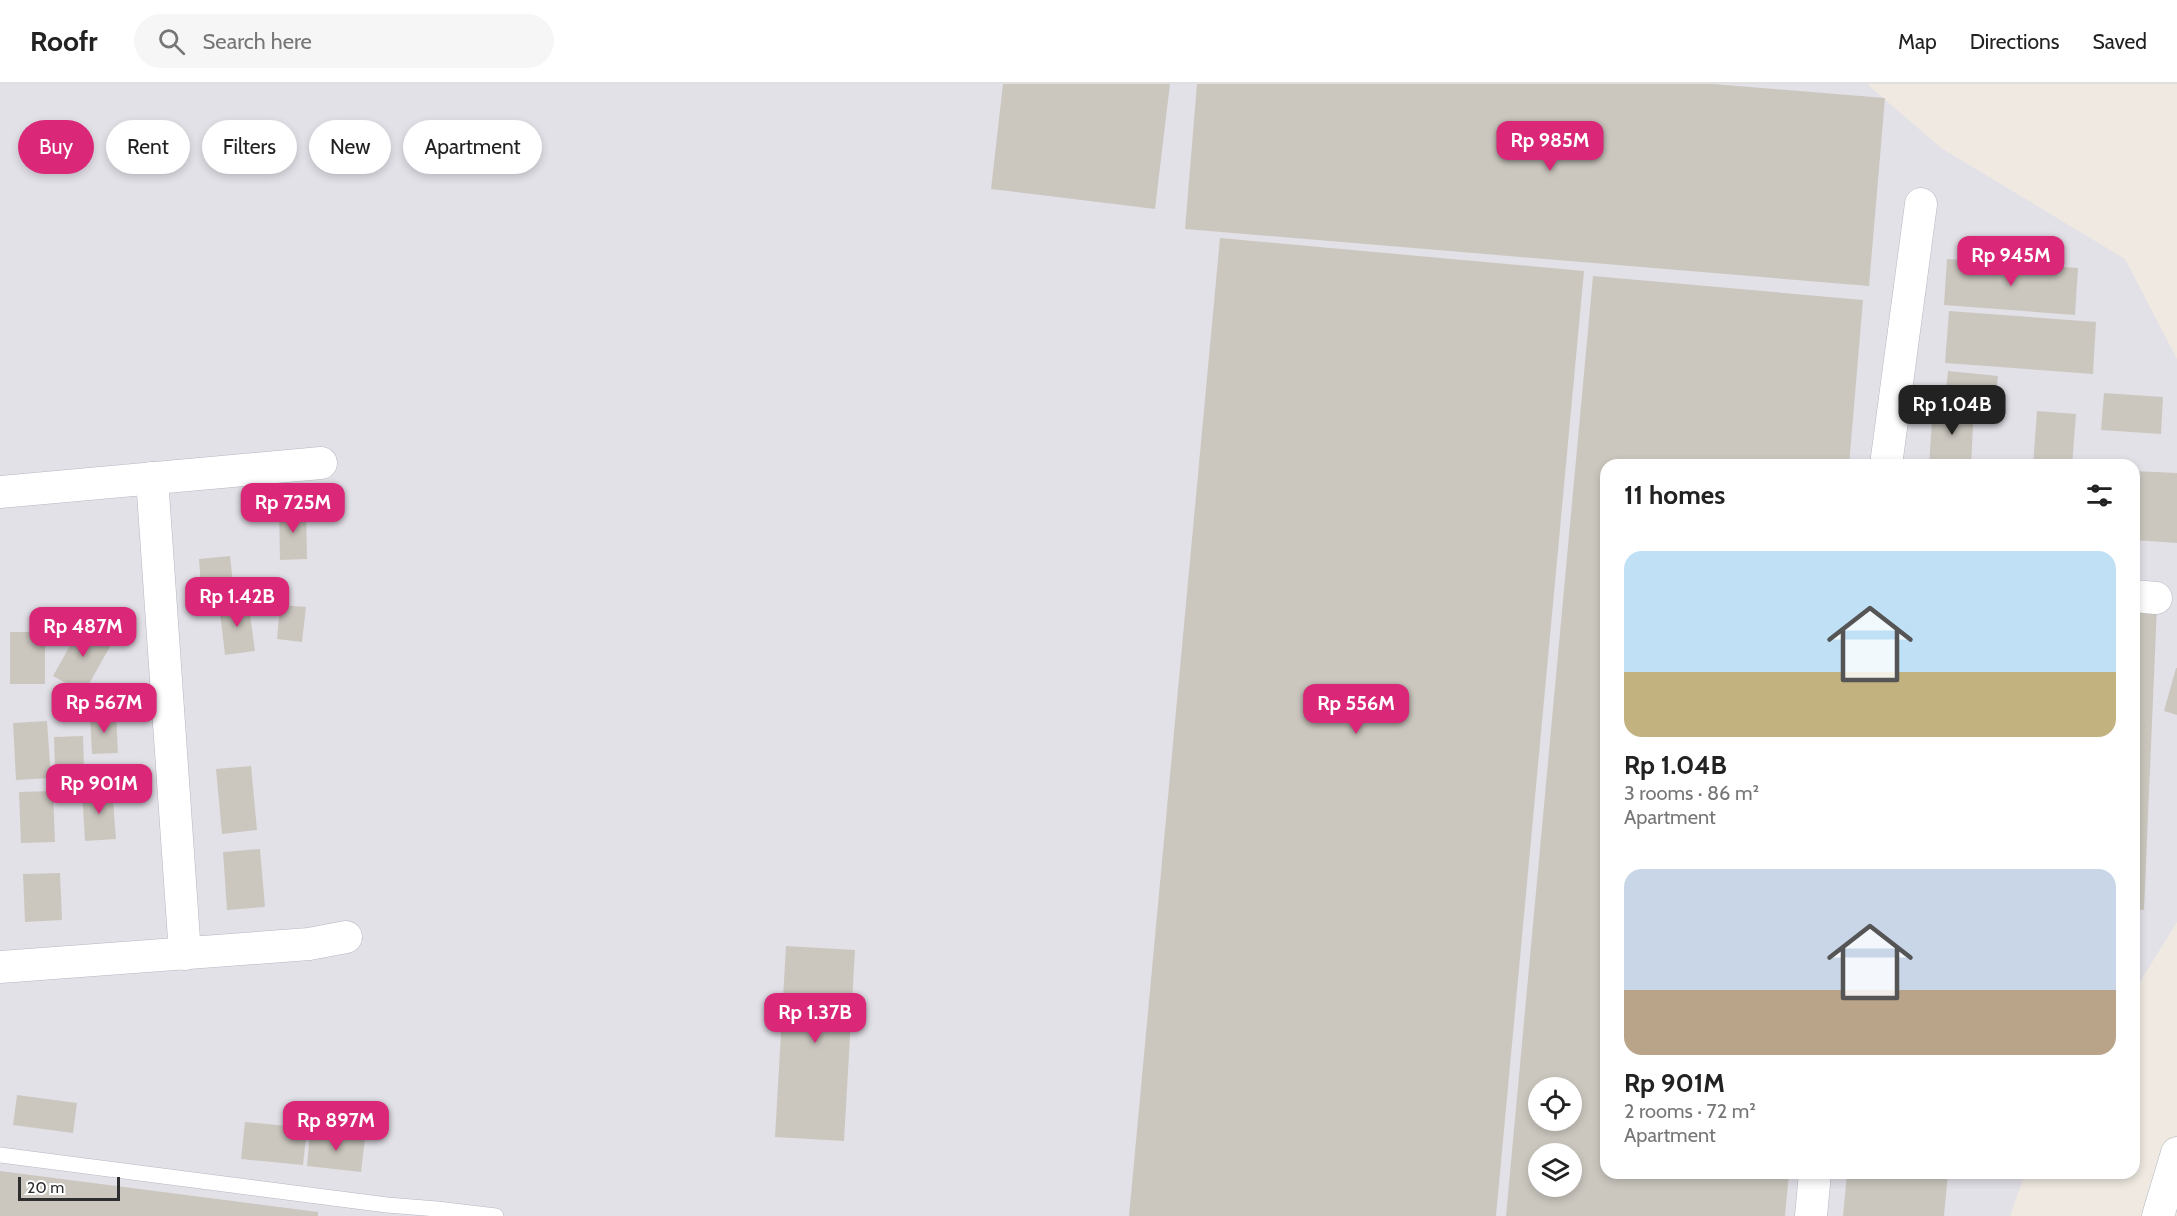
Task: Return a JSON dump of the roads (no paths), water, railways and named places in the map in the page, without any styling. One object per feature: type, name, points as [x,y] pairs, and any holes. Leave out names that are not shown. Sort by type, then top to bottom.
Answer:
[{"type":"street","points":[[1887,459],[1921,204]]},
{"type":"street","points":[[0,492],[321,463]]},
{"type":"street","points":[[152,478],[185,954]]},
{"type":"street","points":[[0,967],[309,944],[346,937]]},
{"type":"street","points":[[2164,1216],[2158,1216],[2177,1153]]},
{"type":"street","points":[[1811,1216],[1814,1179]]},
{"type":"lane","points":[[0,1155],[386,1211],[496,1216]]}]
